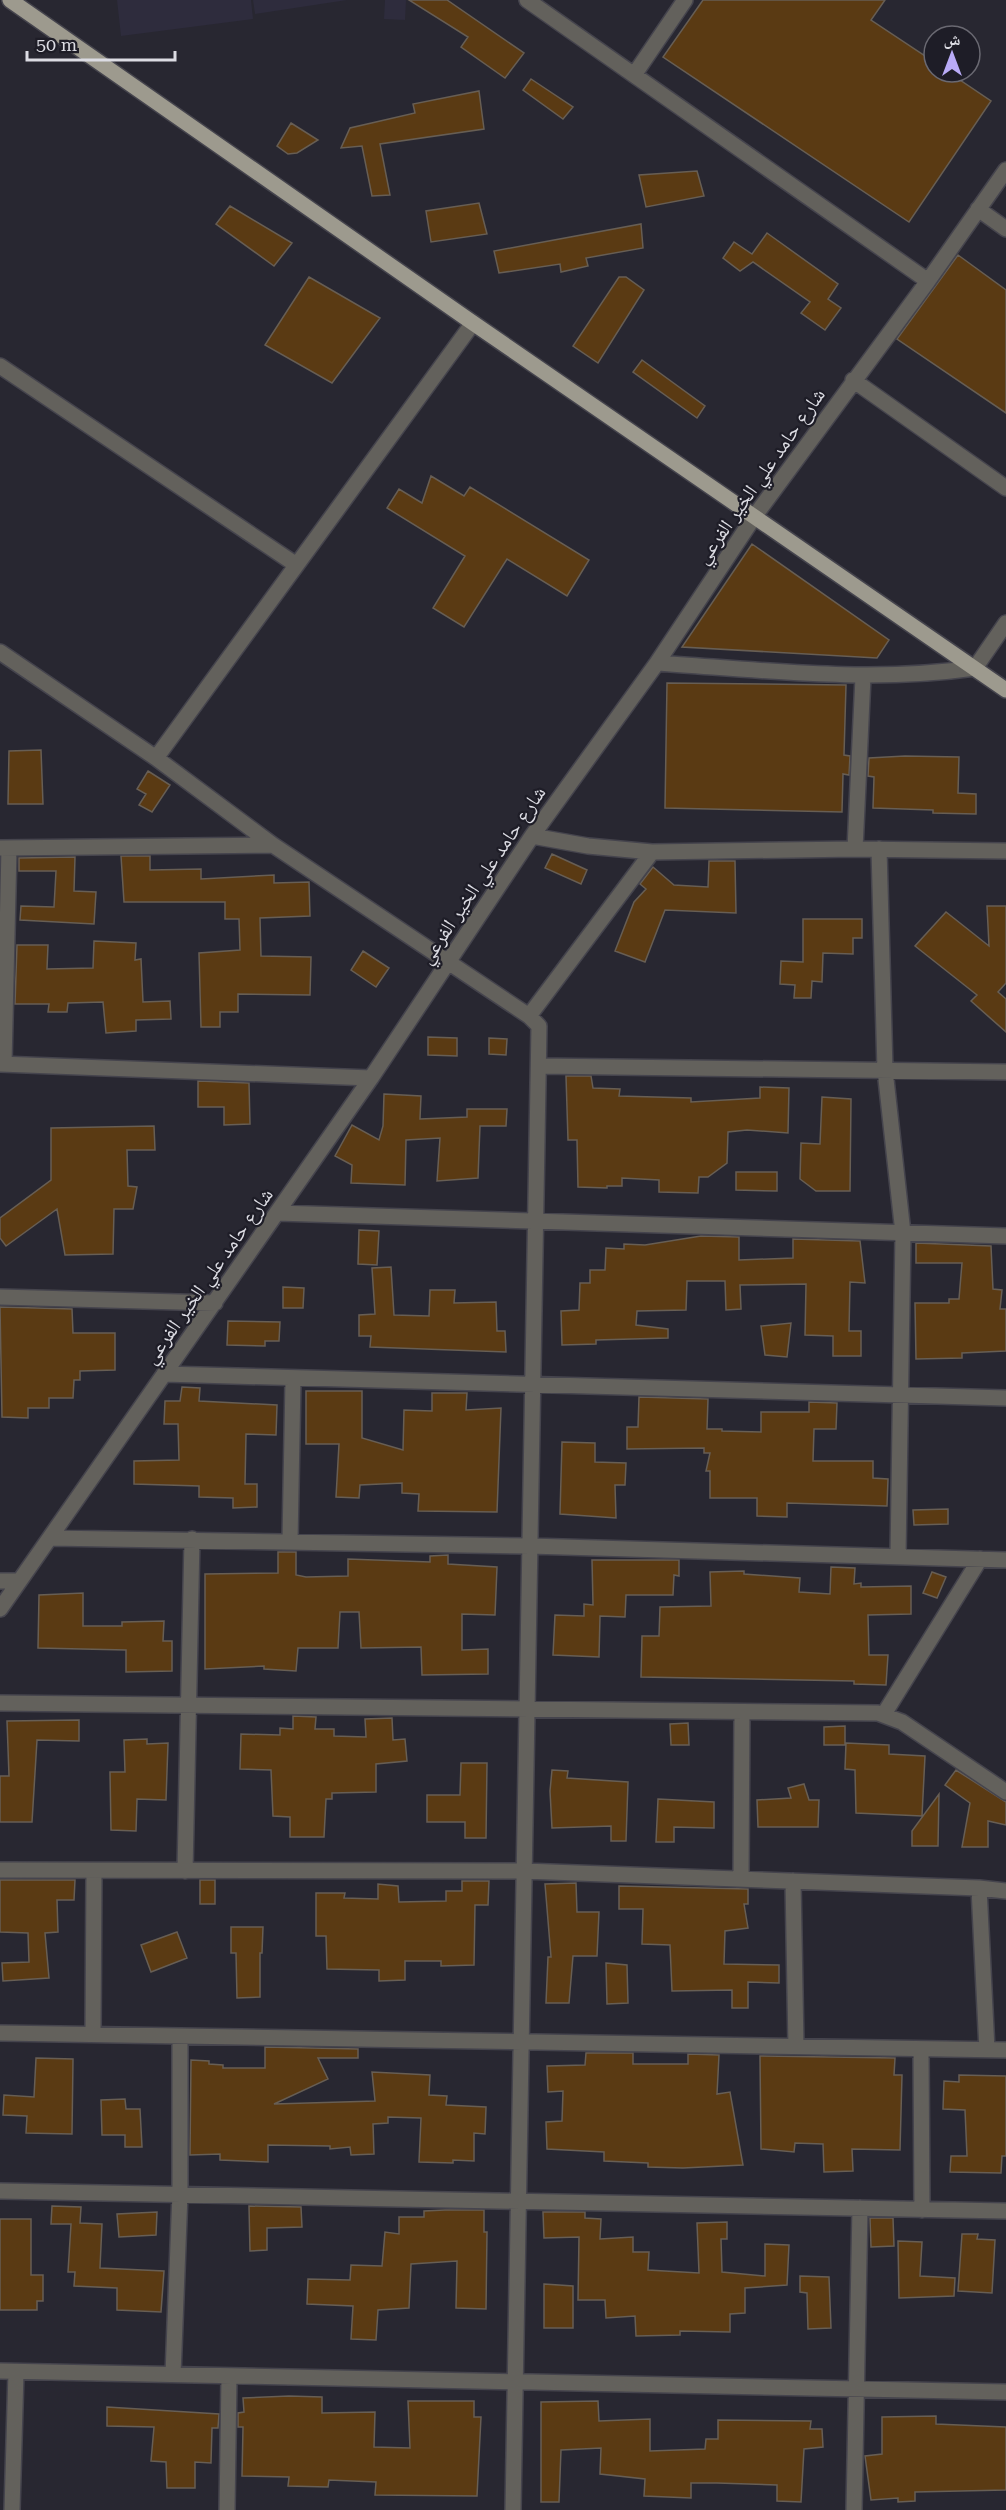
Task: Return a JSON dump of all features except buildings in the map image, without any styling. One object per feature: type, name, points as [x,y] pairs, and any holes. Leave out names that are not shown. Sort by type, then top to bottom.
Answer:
[{"type":"main road","points":[[10,0],[472,323],[1006,690]]},
{"type":"street","points":[[527,0],[928,281]]},
{"type":"street","points":[[634,75],[685,0]]},
{"type":"street","name":"شارع حامد علي الخير الفرعي","points":[[0,1609],[371,1078],[532,836],[657,663],[754,517],[928,281],[1006,170]]},
{"type":"street","points":[[978,209],[1006,229]]},
{"type":"street","points":[[156,758],[472,323]]},
{"type":"street","points":[[0,366],[295,564]]},
{"type":"street","points":[[853,380],[1006,488]]},
{"type":"street","points":[[657,663],[863,676],[905,676],[975,668],[1006,623]]},
{"type":"street","points":[[0,652],[156,758],[273,845],[534,1021]]},
{"type":"street","points":[[855,849],[863,676]]},
{"type":"street","points":[[532,836],[588,846],[652,852],[855,849],[1006,851]]},
{"type":"street","points":[[273,845],[5,848],[2,1064],[371,1078]]},
{"type":"street","points":[[879,849],[885,1071],[903,1233],[898,1556]]},
{"type":"street","points":[[513,2510],[539,1066],[534,1021],[652,852]]},
{"type":"street","points":[[539,1066],[1006,1072]]},
{"type":"street","points":[[277,1213],[1006,1236]]},
{"type":"street","points":[[0,1297],[214,1303]]},
{"type":"street","points":[[164,1374],[293,1380],[1006,1398]]},
{"type":"street","points":[[290,1542],[293,1380]]},
{"type":"street","points":[[50,1538],[530,1546],[898,1556],[1003,1562]]},
{"type":"street","points":[[185,1871],[192,1539]]},
{"type":"street","points":[[884,1714],[980,1559]]},
{"type":"street","points":[[0,1581],[19,1581]]},
{"type":"street","points":[[0,1703],[884,1714],[902,1722],[1006,1792]]},
{"type":"street","points":[[741,1879],[742,1712]]},
{"type":"street","points":[[0,1870],[94,1872],[524,1871],[979,1888],[1006,1891]]},
{"type":"street","points":[[93,2034],[94,1872]]},
{"type":"street","points":[[794,1881],[796,2047]]},
{"type":"street","points":[[979,1888],[987,2050]]},
{"type":"street","points":[[0,2033],[1006,2050]]},
{"type":"street","points":[[173,2375],[180,2193],[180,2036]]},
{"type":"street","points":[[921,2049],[922,2210]]},
{"type":"street","points":[[0,2191],[1006,2211]]},
{"type":"street","points":[[854,2510],[860,2208]]},
{"type":"street","points":[[12,2510],[8,2372],[1006,2392]]},
{"type":"street","points":[[227,2510],[229,2377]]},
{"type":"shaded area","points":[[117,0],[251,0],[253,19],[121,36]]},
{"type":"shaded area","points":[[253,0],[347,0],[255,14]]},
{"type":"shaded area","points":[[385,0],[406,0],[405,20],[384,19]]}]
